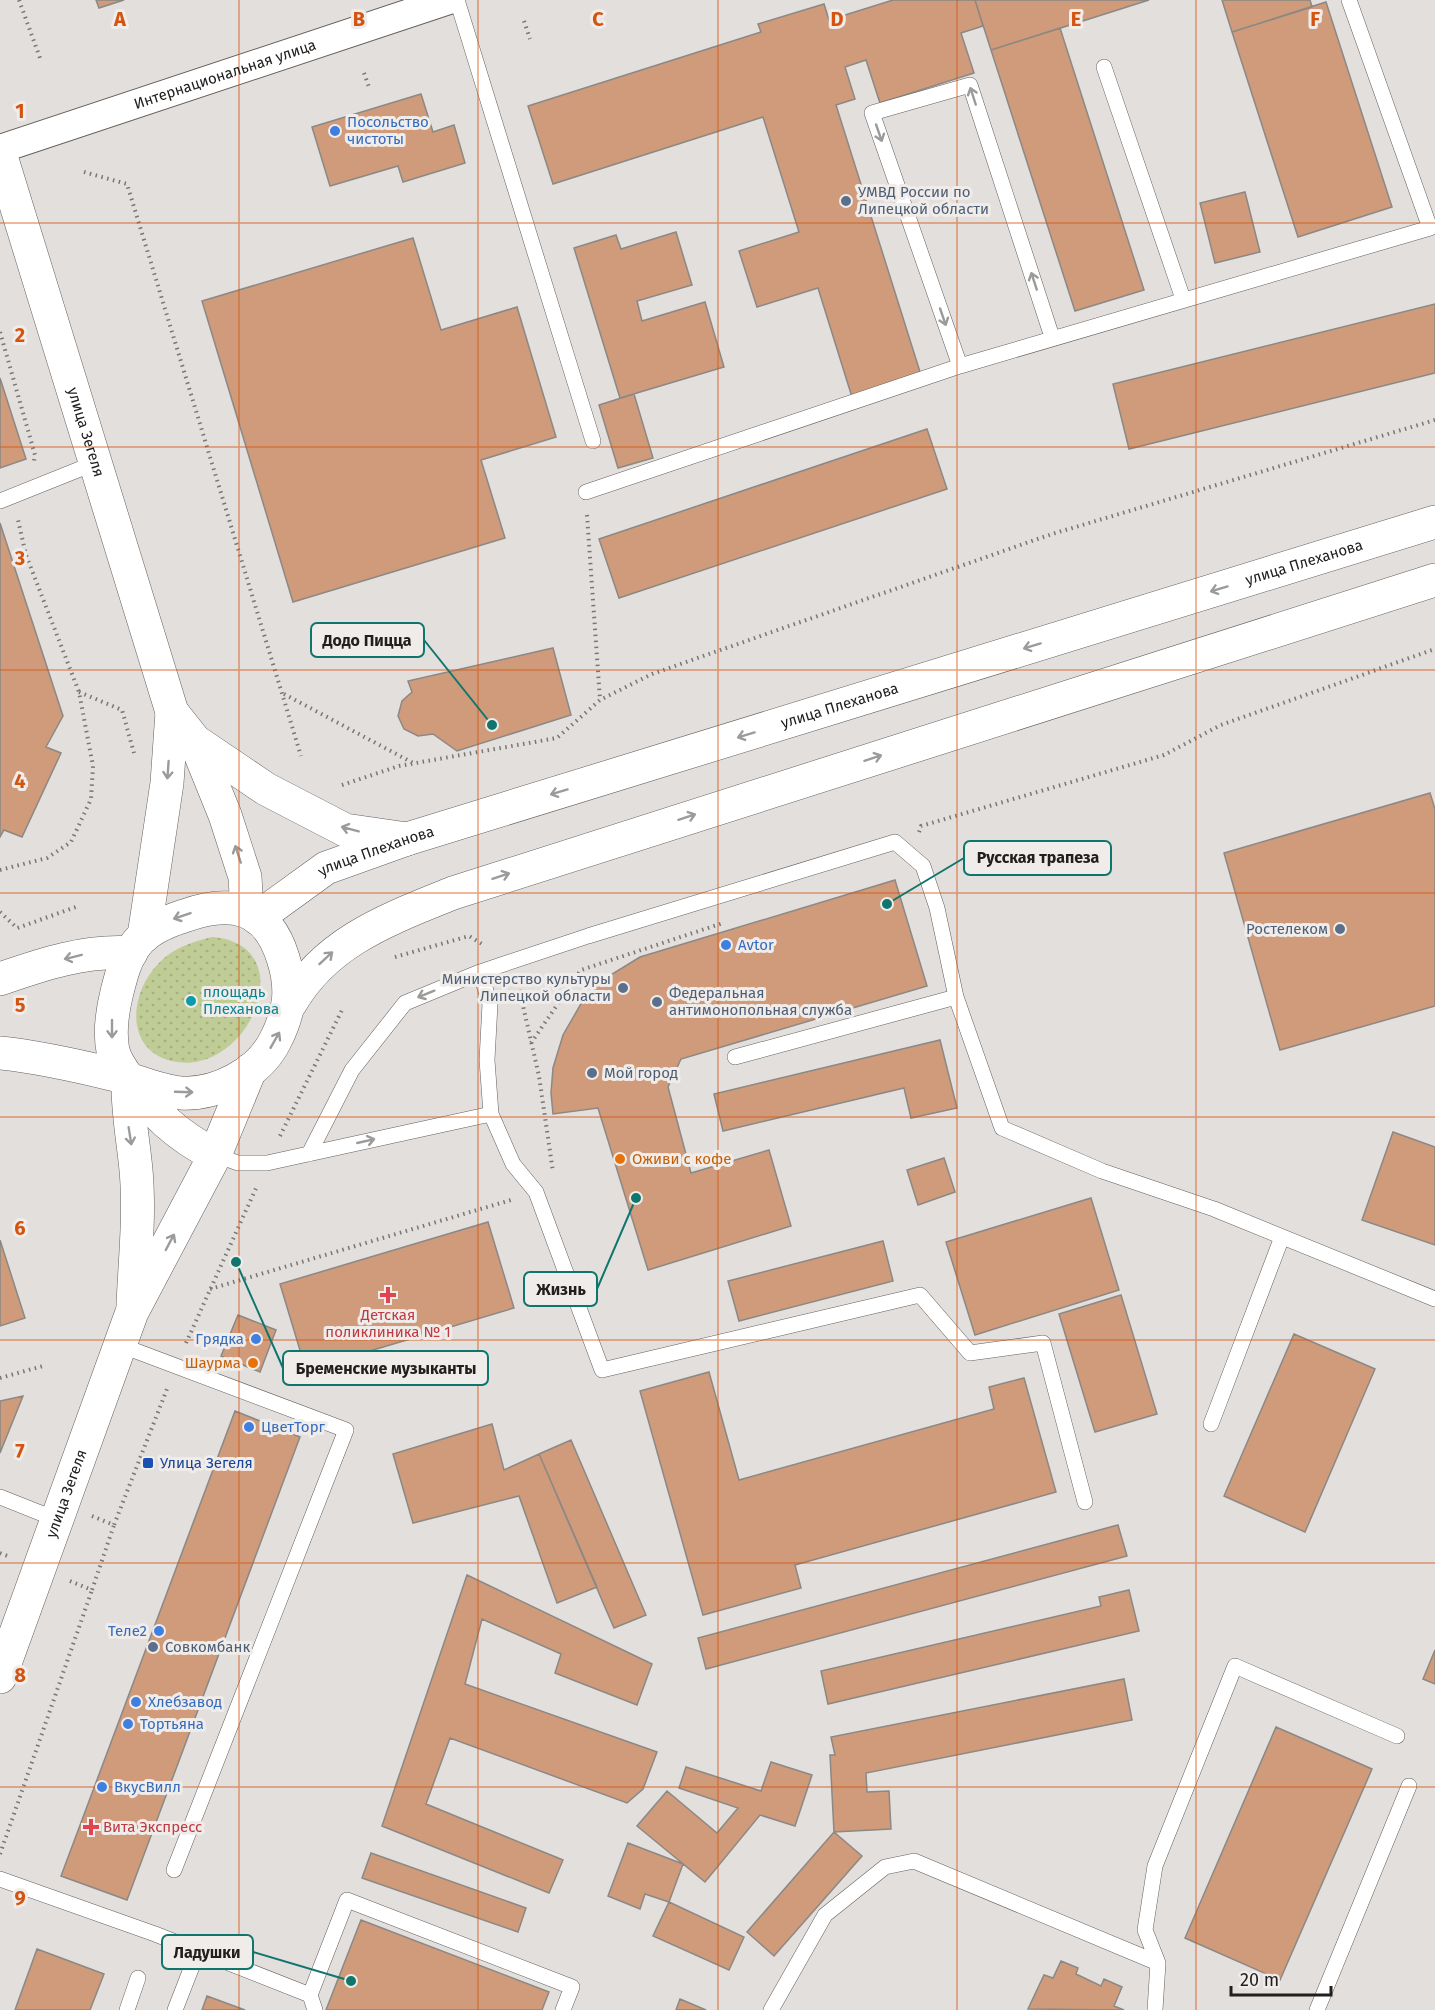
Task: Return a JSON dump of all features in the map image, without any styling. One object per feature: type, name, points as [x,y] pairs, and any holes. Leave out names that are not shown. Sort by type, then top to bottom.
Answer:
[{"type":"main road","name":"улица Зегеля","points":[[0,151],[172,712],[167,783],[137,944]]},
{"type":"main road","name":"улица Плеханова","points":[[252,914],[326,868],[407,839],[1435,522]]},
{"type":"main road","points":[[0,1053],[42,1059],[128,1078],[159,1089],[197,1092],[215,1088],[250,1070],[273,1044],[290,1004],[311,973],[336,948],[398,915],[453,893],[1435,580]]},
{"type":"main road","name":"улица Зегеля","points":[[172,712],[195,741],[225,816],[245,877],[252,914]]},
{"type":"main road","name":"улица Зегеля","points":[[195,741],[266,789],[345,830],[407,839]]},
{"type":"main road","points":[[0,979],[80,954],[137,944],[171,920],[215,907],[233,907],[252,914],[278,942],[291,986],[290,1004]]},
{"type":"main road","points":[[137,944],[121,978],[112,1014],[111,1032],[117,1063],[155,1114],[182,1136],[215,1155]]},
{"type":"main road","name":"улица Зегеля","points":[[0,1677],[132,1312],[215,1155],[250,1070]]},
{"type":"main road","name":"улица Зегеля","points":[[128,1078],[127,1104],[136,1169],[137,1215],[132,1312]]},
{"type":"street","name":"Интернациональная улица","points":[[0,151],[449,0]]},
{"type":"lane","points":[[457,0],[592,441]]},
{"type":"lane","points":[[586,492],[1052,337],[1430,228],[1349,0]]},
{"type":"lane","points":[[1104,67],[1183,299]]},
{"type":"lane","points":[[960,366],[872,112],[970,85],[1052,337]]},
{"type":"lane","points":[[0,501],[95,463]]},
{"type":"lane","points":[[309,1154],[352,1070],[405,1003],[480,972],[514,963],[588,936],[895,842],[923,866],[937,908],[956,997],[1002,1128],[1102,1171],[1214,1209],[1435,1299]]},
{"type":"lane","points":[[480,972],[490,1004],[487,1060],[491,1113],[513,1164],[536,1192],[602,1370],[920,1295],[970,1353],[1043,1343],[1085,1502]]},
{"type":"lane","points":[[735,1057],[956,997]]},
{"type":"lane","points":[[215,1155],[238,1163],[267,1163],[491,1113]]},
{"type":"lane","points":[[1211,1424],[1282,1237]]},
{"type":"lane","points":[[120,1345],[346,1430],[174,1870]]},
{"type":"lane","points":[[0,1497],[61,1512]]},
{"type":"lane","points":[[1155,2010],[1158,1963],[1144,1930],[1155,1866],[1235,1666],[1397,1736]]},
{"type":"lane","points":[[1317,2010],[1409,1786]]},
{"type":"lane","points":[[771,2010],[825,1915],[885,1867],[914,1862],[1158,1963]]},
{"type":"lane","points":[[0,1879],[198,1951],[312,2002],[346,1900],[572,1987],[563,2010]]},
{"type":"lane","points":[[175,2010],[198,1951]]},
{"type":"lane","points":[[127,2010],[138,1978]]},
{"type":"path","points":[[19,0],[40,58]]},
{"type":"path","points":[[524,21],[530,39]]},
{"type":"path","points":[[364,73],[369,87]]},
{"type":"path","points":[[84,172],[127,184],[301,756]]},
{"type":"path","points":[[0,332],[36,455],[18,519],[26,555],[79,692],[93,766],[92,799],[71,842],[47,858],[0,870]]},
{"type":"path","points":[[342,785],[415,764],[557,738],[600,700],[652,674],[1052,534],[1435,420]]},
{"type":"path","points":[[586,492],[600,700]]},
{"type":"path","points":[[910,855],[921,826],[1164,755],[1221,724],[1435,649]]},
{"type":"path","points":[[79,692],[122,710],[135,758]]},
{"type":"path","points":[[283,694],[415,764]]},
{"type":"path","points":[[0,912],[17,928],[79,906]]},
{"type":"path","points":[[531,1042],[581,970],[729,922]]},
{"type":"path","points":[[210,1289],[555,1188],[531,1042],[514,963],[469,936],[395,957]]},
{"type":"path","points":[[61,1512],[114,1525],[176,1366],[210,1289],[267,1163],[342,1010]]},
{"type":"path","points":[[0,1378],[43,1366]]},
{"type":"path","points":[[0,1854],[92,1590]]},
{"type":"green space","points":[[212,937],[240,945],[255,961],[260,983],[256,1006],[245,1029],[226,1048],[203,1060],[177,1062],[160,1057],[147,1048],[136,1021],[141,990],[159,963],[170,953],[190,943]]},
{"type":"building","points":[[96,0],[124,0],[99,8]]},
{"type":"building","points":[[893,0],[975,0],[983,26],[961,33],[974,73],[880,103],[866,60],[845,67],[855,99],[836,105],[921,375],[852,397],[818,288],[757,307],[739,251],[799,232],[763,117],[553,184],[528,106],[761,32],[758,24],[824,4],[829,20]]},
{"type":"building","points":[[975,0],[1149,0],[991,50]]},
{"type":"building","points":[[1222,0],[1310,0],[1312,7],[1232,32]]},
{"type":"building","points":[[1326,2],[1392,207],[1298,237],[1232,32]]},
{"type":"building","points":[[1060,28],[1144,290],[1075,311],[991,50]]},
{"type":"building","points":[[421,94],[433,132],[454,125],[465,163],[403,182],[398,166],[330,186],[312,127]]},
{"type":"building","points":[[1245,192],[1260,252],[1215,263],[1200,203]]},
{"type":"building","points":[[676,232],[692,285],[637,301],[642,321],[705,302],[724,367],[620,398],[574,248],[616,235],[621,249]]},
{"type":"building","points":[[413,238],[441,330],[517,307],[556,437],[481,460],[505,538],[293,602],[202,301]]},
{"type":"building","points":[[1435,304],[1435,373],[1129,449],[1113,384]]},
{"type":"building","points":[[0,378],[26,459],[0,468]]},
{"type":"building","points":[[634,394],[653,458],[618,468],[599,405]]},
{"type":"building","points":[[927,429],[947,489],[619,598],[599,539]]},
{"type":"building","points":[[0,523],[63,716],[46,747],[61,753],[22,837],[4,830],[0,837]]},
{"type":"building","points":[[553,648],[571,715],[457,751],[433,734],[418,736],[404,729],[398,716],[402,701],[412,692],[408,681]]},
{"type":"building","name":"Ростелеком","points":[[1430,793],[1435,809],[1435,1006],[1280,1050],[1224,853]]},
{"type":"building","points":[[895,880],[927,986],[681,1059],[668,1087],[691,1173],[769,1150],[791,1226],[648,1270],[598,1108],[553,1114],[551,1093],[553,1068],[563,1035],[582,1002],[604,979],[640,957]]},
{"type":"building","points":[[940,1040],[957,1108],[911,1118],[904,1088],[723,1131],[714,1094]]},
{"type":"building","points":[[1393,1132],[1435,1147],[1435,1245],[1362,1220]]},
{"type":"building","points":[[944,1158],[955,1192],[918,1205],[907,1170]]},
{"type":"building","points":[[1091,1198],[1119,1290],[975,1335],[946,1242]]},
{"type":"building","points":[[488,1222],[514,1308],[306,1370],[280,1284]]},
{"type":"building","points":[[0,1240],[25,1318],[0,1326]]},
{"type":"building","points":[[883,1241],[893,1281],[739,1321],[728,1281]]},
{"type":"building","points":[[1121,1295],[1157,1414],[1095,1432],[1059,1314]]},
{"type":"building","points":[[238,1315],[276,1330],[260,1372],[221,1356]]},
{"type":"building","points":[[1294,1334],[1375,1369],[1305,1532],[1224,1496]]},
{"type":"building","points":[[709,1372],[739,1480],[994,1409],[989,1387],[1024,1378],[1056,1492],[795,1565],[801,1588],[703,1615],[640,1391]]},
{"type":"building","points":[[23,1396],[0,1453],[0,1401]]},
{"type":"building","points":[[235,1411],[300,1437],[127,1900],[61,1876]]},
{"type":"building","points":[[492,1424],[504,1470],[539,1454],[597,1587],[557,1603],[519,1496],[413,1523],[393,1454]]},
{"type":"building","points":[[571,1440],[646,1615],[614,1628],[539,1454]]},
{"type":"building","points":[[1118,1525],[1127,1556],[706,1669],[698,1638]]},
{"type":"building","points":[[467,1575],[652,1664],[637,1705],[555,1673],[561,1654],[482,1619],[465,1684],[657,1752],[643,1789],[627,1803],[450,1738],[426,1804],[563,1860],[549,1893],[382,1826]]},
{"type":"building","points":[[1129,1590],[1139,1631],[828,1704],[821,1671],[1101,1606],[1099,1597]]},
{"type":"building","points":[[1435,1650],[1435,1684],[1423,1679]]},
{"type":"building","points":[[1124,1679],[1132,1720],[866,1773],[867,1792],[889,1791],[891,1829],[834,1832],[830,1755],[835,1755],[831,1737]]},
{"type":"building","points":[[1276,1727],[1372,1769],[1280,1980],[1185,1938]]},
{"type":"building","points":[[771,1762],[812,1775],[795,1826],[760,1815],[705,1882],[637,1826],[667,1791],[717,1833],[738,1808],[679,1788],[686,1767],[761,1791]]},
{"type":"building","points":[[834,1832],[862,1856],[774,1956],[747,1932]]},
{"type":"building","points":[[628,1843],[683,1864],[669,1902],[645,1894],[640,1909],[608,1896]]},
{"type":"building","points":[[371,1853],[526,1908],[518,1932],[362,1878]]},
{"type":"building","points":[[669,1902],[744,1937],[729,1970],[653,1936]]},
{"type":"building","points":[[361,1920],[549,1992],[542,2010],[326,2010]]},
{"type":"building","points":[[37,1949],[104,1974],[90,2010],[15,2010]]},
{"type":"building","points":[[1061,1961],[1078,1968],[1076,1974],[1101,1986],[1104,1979],[1122,1987],[1114,2006],[1124,2010],[1028,2009],[1044,1975],[1053,1978]]},
{"type":"building","points":[[207,1996],[245,2010],[202,2010]]},
{"type":"building","points":[[680,1999],[706,2010],[676,2010]]},
{"type":"place","name":"Посольство чистоты","points":[[335,131]]},
{"type":"place","name":"УМВД России по Липецкой области","points":[[846,201]]},
{"type":"place","name":"Додо Пицца","points":[[492,725]]},
{"type":"place","name":"Русская трапеза","points":[[887,904]]},
{"type":"place","name":"Ростелеком","points":[[1340,929]]},
{"type":"place","name":"Avtor","points":[[726,945]]},
{"type":"place","name":"Министерство культуры Липецкой области","points":[[623,988]]},
{"type":"place","name":"площадь Плеханова","points":[[191,1001]]},
{"type":"place","name":"Федеральная антимонопольная служба","points":[[657,1002]]},
{"type":"place","name":"Мой город","points":[[592,1073]]},
{"type":"place","name":"Оживи с кофе","points":[[620,1159]]},
{"type":"place","name":"Жизнь","points":[[636,1198]]},
{"type":"place","name":"Бременские музыканты","points":[[236,1262]]},
{"type":"place","name":"Детская поликлиника № 1","points":[[388,1295]]},
{"type":"place","name":"Грядка","points":[[256,1339]]},
{"type":"place","name":"Шаурма","points":[[253,1363]]},
{"type":"place","name":"ЦветТорг","points":[[249,1427]]},
{"type":"place","name":"Улица Зегеля","points":[[148,1463]]},
{"type":"place","name":"Теле2","points":[[159,1631]]},
{"type":"place","name":"Совкомбанк","points":[[153,1647]]},
{"type":"place","name":"Хлебзавод","points":[[136,1702]]},
{"type":"place","name":"Тортьяна","points":[[128,1724]]},
{"type":"place","name":"ВкусВилл","points":[[102,1787]]},
{"type":"place","name":"Вита Экспресс","points":[[91,1827]]},
{"type":"place","name":"Ладушки","points":[[351,1981]]}]
